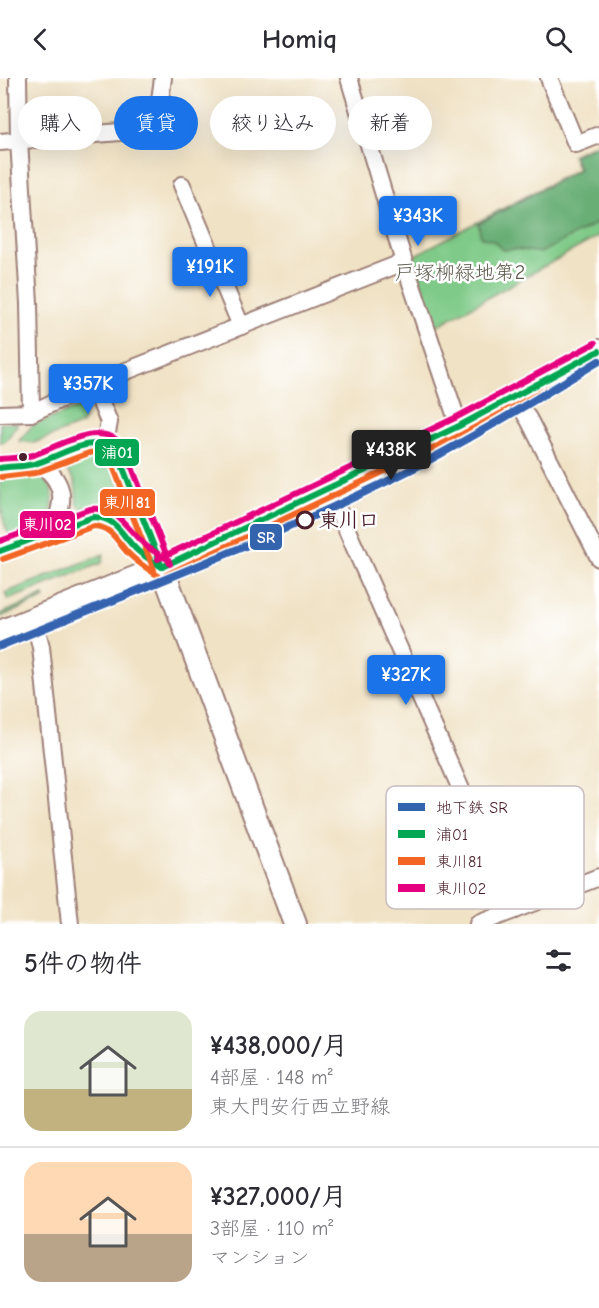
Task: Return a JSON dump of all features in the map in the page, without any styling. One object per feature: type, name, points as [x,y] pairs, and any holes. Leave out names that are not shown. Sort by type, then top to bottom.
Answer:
[{"type":"main road","points":[[0,632],[162,567],[329,489],[459,426],[599,351]]},
{"type":"main road","points":[[162,567],[295,924]]},
{"type":"street","points":[[18,78],[18,96]]},
{"type":"street","points":[[102,133],[156,129],[163,78]]},
{"type":"street","points":[[349,78],[404,262],[459,426]]},
{"type":"street","points":[[549,78],[576,144],[599,135]]},
{"type":"street","points":[[0,141],[18,140]]},
{"type":"street","points":[[20,150],[29,303],[31,413]]},
{"type":"street","points":[[182,185],[241,326]]},
{"type":"street","points":[[0,414],[31,413],[93,384],[404,262]]},
{"type":"street","points":[[93,384],[109,422],[105,444]]},
{"type":"street","points":[[514,396],[529,420],[599,558]]},
{"type":"street","points":[[0,468],[39,463],[82,446],[105,444],[116,450],[162,567]]},
{"type":"street","points":[[39,463],[56,479],[62,500],[59,515],[50,532]]},
{"type":"street","points":[[329,489],[460,786]]},
{"type":"street","points":[[0,551],[50,532],[101,517],[115,522],[133,546],[162,567]]},
{"type":"street","points":[[34,618],[41,646],[70,924]]},
{"type":"street","points":[[584,884],[599,878]]},
{"type":"street","points":[[478,924],[514,910]]},
{"type":"green space","name":"戸塚柳緑地第2","points":[[599,143],[599,236],[435,327],[413,256],[578,169],[572,155]]},
{"type":"green space","points":[[599,144],[599,222],[540,253],[517,249],[502,250],[494,241],[481,237],[478,224],[579,169],[573,155]]},
{"type":"green space","points":[[84,405],[86,407],[82,424],[34,443],[19,441],[32,426]]},
{"type":"green space","points":[[0,423],[17,423],[5,442],[0,442]]},
{"type":"green space","points":[[92,454],[103,458],[110,464],[136,527],[122,511],[112,506],[100,505],[83,509],[77,505],[75,482],[66,469],[71,461]]},
{"type":"green space","points":[[37,476],[49,484],[53,503],[51,511],[42,522],[11,537],[3,517],[0,478]]},
{"type":"green space","points":[[104,554],[102,563],[8,600],[5,593]]},
{"type":"green space","points":[[44,596],[45,598],[0,617],[0,614]]},
{"type":"metro line","name":"SR","points":[[0,646],[207,562],[360,495],[458,444],[599,361]]},
{"type":"transit line","name":"東川02","points":[[158,559],[455,418],[595,343]]},
{"type":"transit line","name":"浦01","points":[[162,567],[459,426],[599,351]]},
{"type":"transit line","name":"東川81","points":[[166,575],[463,434],[599,361]]},
{"type":"transit line","name":"東川02","points":[[0,459],[33,455],[92,434],[104,434],[115,438],[124,447],[170,564]]},
{"type":"transit line","name":"浦01","points":[[0,468],[34,464],[85,445],[106,445],[116,450],[162,567]]},
{"type":"transit line","name":"東川81","points":[[1,477],[35,473],[89,453],[97,452],[109,456],[154,570]]},
{"type":"transit line","name":"東川02","points":[[0,541],[90,509],[100,509],[114,514],[146,545],[167,559]]},
{"type":"transit line","name":"浦01","points":[[0,551],[93,517],[102,518],[114,524],[138,551],[162,567]]},
{"type":"transit line","name":"東川81","points":[[3,559],[94,526],[106,529],[133,558],[157,575]]},
{"type":"place","name":"東川口","points":[[305,520]]}]
